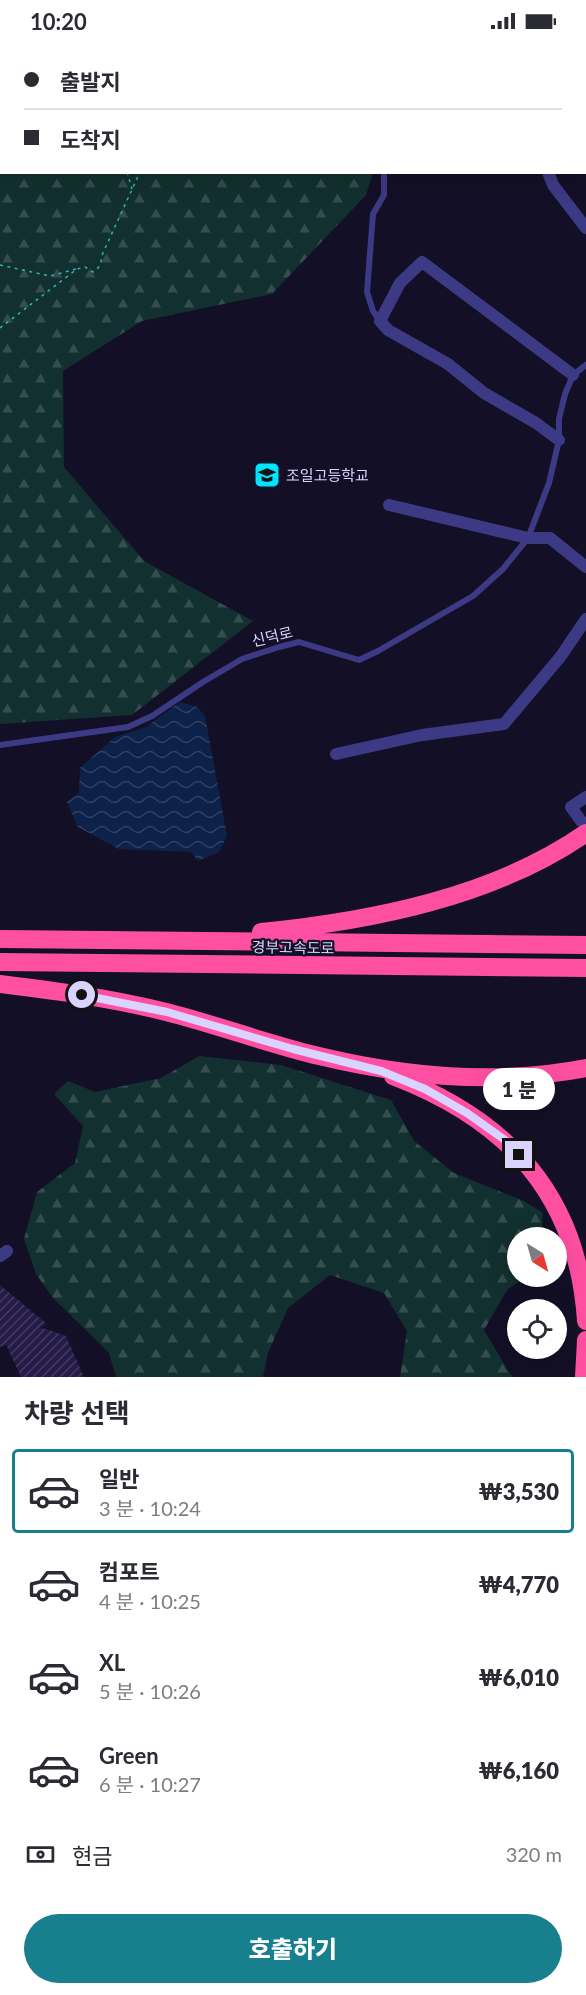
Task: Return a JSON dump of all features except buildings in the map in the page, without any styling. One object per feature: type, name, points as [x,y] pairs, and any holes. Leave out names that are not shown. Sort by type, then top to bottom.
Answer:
[{"type":"highway","points":[[153,941],[293,929],[413,907],[511,873],[558,850],[584,827]]},
{"type":"highway","name":"경부고속도로","points":[[0,939],[586,945]]},
{"type":"highway","name":"경부고속도로","points":[[0,962],[586,968]]},
{"type":"highway","points":[[0,984],[82,995],[151,1008],[389,1074],[442,1098],[483,1123],[505,1140],[545,1187],[565,1223],[579,1267],[586,1322]]},
{"type":"highway","points":[[348,1062],[413,1072],[489,1078],[531,1076],[586,1068]]},
{"type":"highway","points":[[584,1377],[586,1340]]},
{"type":"street","points":[[549,174],[553,185],[586,228]]},
{"type":"street","points":[[559,440],[536,423],[484,393],[448,364],[388,330],[380,321],[400,283],[422,262],[573,375]]},
{"type":"street","points":[[389,505],[528,538],[550,538],[586,567]]},
{"type":"street","points":[[336,754],[422,735],[504,724],[561,656],[586,620]]},
{"type":"street","points":[[584,827],[571,807],[586,797]]},
{"type":"lane","points":[[380,321],[373,311],[368,292],[373,214],[384,195],[384,174]]},
{"type":"lane","points":[[573,375],[586,365]]},
{"type":"lane","name":"신덕로","points":[[0,745],[128,727],[152,716],[242,659],[279,646],[299,642],[360,660],[473,596],[503,569],[528,538],[549,483],[559,440],[559,419],[565,394],[573,375]]},
{"type":"path","points":[[128,174],[132,190]]},
{"type":"path","points":[[0,265],[50,276],[85,267],[93,272],[98,269],[102,255],[139,174]]},
{"type":"path","points":[[0,328],[77,269]]},
{"type":"green space","points":[[0,174],[373,174],[366,195],[272,294],[142,321],[63,371],[64,467],[144,561],[253,621],[132,715],[0,724]]},
{"type":"green space","points":[[199,1056],[281,1065],[391,1100],[414,1141],[454,1173],[524,1201],[543,1213],[542,1227],[507,1227],[507,1287],[511,1287],[507,1290],[484,1330],[513,1377],[400,1377],[407,1331],[384,1293],[330,1275],[288,1308],[268,1353],[263,1377],[116,1377],[109,1353],[53,1298],[36,1274],[24,1239],[37,1192],[75,1163],[83,1126],[54,1094],[68,1081],[95,1092],[161,1078]]},
{"type":"water","points":[[180,702],[197,707],[205,716],[227,836],[219,852],[198,861],[191,852],[119,849],[78,827],[67,802],[79,793],[80,768],[115,737],[146,727]]},
{"type":"place","name":"조일고등학교","points":[[267,475]]},
{"type":"route","points":[[82,995],[167,1012],[318,1056],[381,1071],[425,1089],[467,1113],[505,1140],[519,1155]]}]
